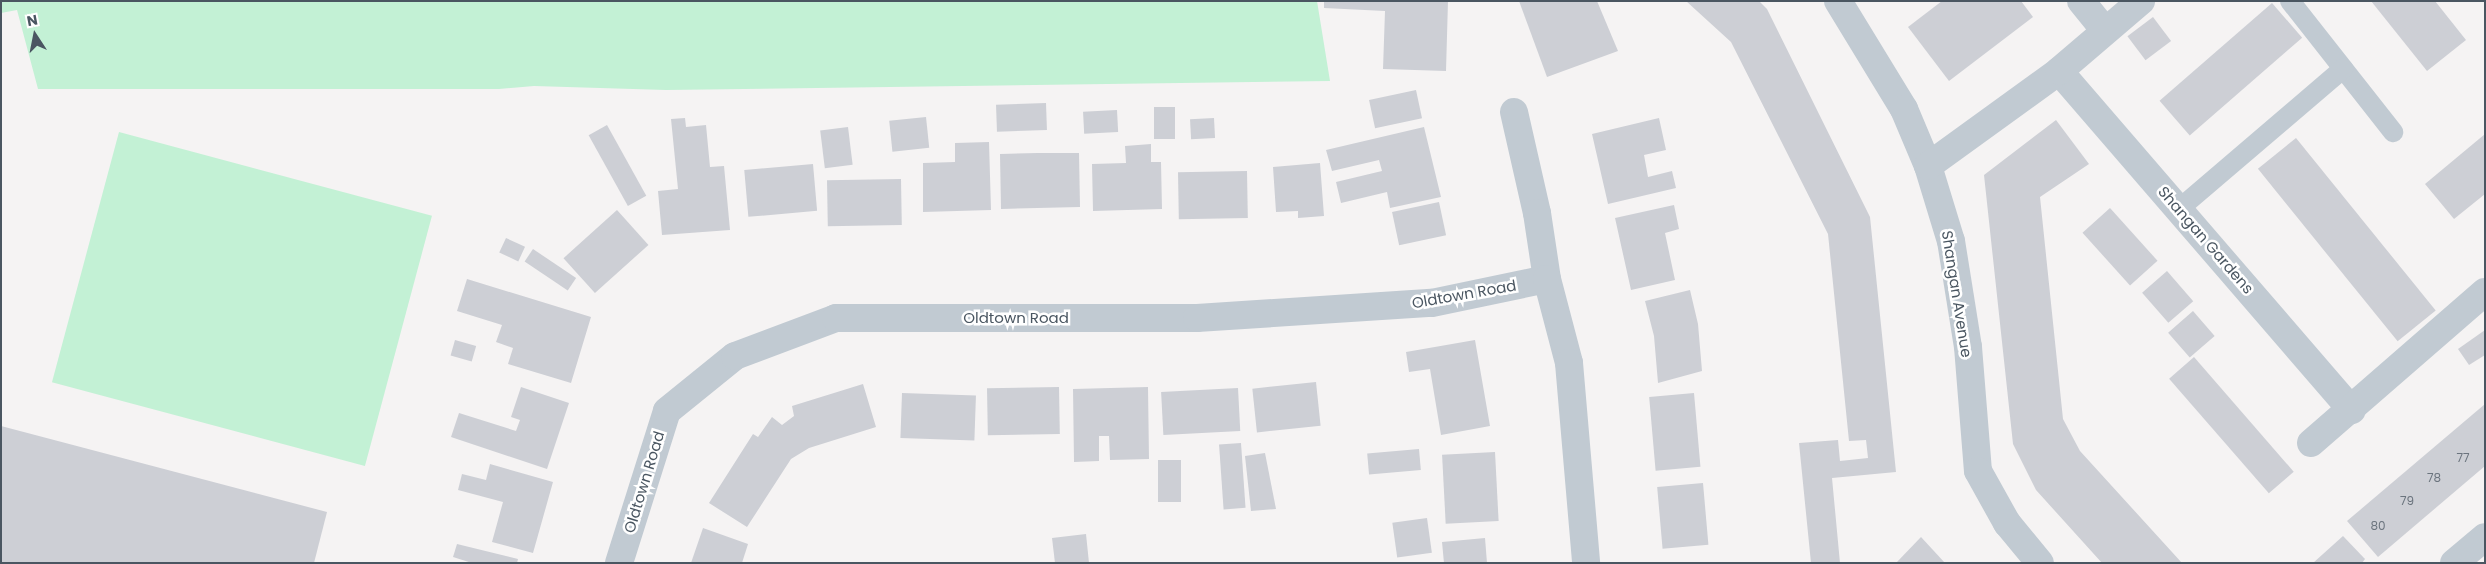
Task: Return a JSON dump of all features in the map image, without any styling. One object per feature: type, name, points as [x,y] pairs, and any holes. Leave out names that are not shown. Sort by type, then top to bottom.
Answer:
[{"type":"street","name":"Shangan Avenue","points":[[1838,1],[1904,108],[1928,166],[1951,241],[1968,347],[1978,471],[2007,523],[2040,563]]},
{"type":"street","points":[[2081,1],[2105,31]]},
{"type":"street","points":[[1928,166],[2059,70],[2141,1]]},
{"type":"street","name":"Shangan Gardens","points":[[2059,70],[2352,410]]},
{"type":"street","points":[[1514,112],[1537,213],[1547,279],[1569,363],[1586,563]]},
{"type":"street","name":"Oldtown Road","points":[[620,563],[667,410],[735,356],[836,318],[1197,318],[1432,303],[1547,279]]},
{"type":"street","points":[[2311,442],[2352,410],[2485,292]]},
{"type":"street","points":[[2454,563],[2485,537]]},
{"type":"lane","points":[[2290,1],[2393,132]]},
{"type":"lane","points":[[2179,209],[2343,69]]},
{"type":"green space","points":[[1,1],[1317,1],[1330,81],[666,90],[534,86],[499,89],[38,89],[17,10],[1,13]]},
{"type":"green space","points":[[119,132],[432,216],[365,466],[52,382]]},
{"type":"building","points":[[1324,1],[1448,1],[1446,71],[1383,69],[1385,11],[1324,8]]},
{"type":"building","points":[[1519,1],[1597,1],[1618,51],[1547,77]]},
{"type":"building","points":[[1686,1],[1759,1],[1767,9],[1870,217],[1896,472],[1832,478],[1840,563],[1811,563],[1799,443],[1838,440],[1840,461],[1868,458],[1866,440],[1849,441],[1828,234],[1731,42]]},
{"type":"building","points":[[1942,1],[2021,1],[2033,17],[1949,81],[1908,27]]},
{"type":"building","points":[[2371,1],[2435,1],[2466,40],[2427,71]]},
{"type":"building","points":[[2272,3],[2302,38],[2190,135],[2160,101]]},
{"type":"building","points":[[2153,17],[2171,41],[2145,60],[2127,36]]},
{"type":"building","points":[[1416,90],[1422,118],[1375,128],[1369,100]]},
{"type":"building","points":[[1046,103],[1047,130],[997,132],[996,105]]},
{"type":"building","points":[[1154,107],[1175,107],[1175,139],[1154,139]]},
{"type":"building","points":[[1117,110],[1118,132],[1084,134],[1083,112]]},
{"type":"building","points":[[926,117],[929,148],[892,152],[889,121]]},
{"type":"building","points":[[685,118],[686,127],[706,125],[710,167],[724,166],[730,230],[662,235],[658,191],[678,189],[671,119]]},
{"type":"building","points":[[1214,118],[1215,138],[1191,139],[1190,119]]},
{"type":"building","points":[[1659,118],[1666,150],[1644,155],[1648,177],[1672,171],[1676,188],[1608,204],[1592,134]]},
{"type":"building","points":[[2056,120],[2089,164],[2040,197],[2063,419],[2080,451],[2182,563],[2102,563],[2036,490],[2013,444],[1984,175]]},
{"type":"building","points":[[607,125],[646,196],[628,206],[589,135]]},
{"type":"building","points":[[848,127],[853,165],[825,168],[820,130]]},
{"type":"building","points":[[1424,127],[1441,197],[1390,208],[1387,192],[1341,203],[1336,182],[1382,171],[1379,160],[1332,171],[1326,150]]},
{"type":"building","points":[[2485,134],[2485,194],[2454,219],[2425,184]]},
{"type":"building","points":[[2296,138],[2436,311],[2398,341],[2258,169]]},
{"type":"building","points":[[989,142],[991,210],[923,212],[923,163],[955,162],[955,143]]},
{"type":"building","points":[[1151,144],[1151,162],[1161,162],[1162,209],[1093,211],[1092,164],[1126,163],[1125,146]]},
{"type":"building","points":[[1079,153],[1080,207],[1001,209],[1000,154]]},
{"type":"building","points":[[1320,163],[1324,216],[1298,218],[1298,211],[1276,212],[1273,167]]},
{"type":"building","points":[[813,164],[817,211],[748,217],[744,170]]},
{"type":"building","points":[[1247,171],[1248,218],[1179,219],[1178,172]]},
{"type":"building","points":[[901,179],[902,225],[828,226],[827,180]]},
{"type":"building","points":[[1439,202],[1446,235],[1399,245],[1392,212]]},
{"type":"building","points":[[1674,205],[1679,229],[1665,233],[1675,280],[1631,290],[1615,218]]},
{"type":"building","points":[[2110,208],[2158,261],[2130,286],[2083,233]]},
{"type":"building","points":[[617,210],[648,245],[595,293],[563,258]]},
{"type":"building","points":[[506,238],[525,247],[518,261],[499,253]]},
{"type":"building","points":[[533,249],[576,278],[568,291],[525,261]]},
{"type":"building","points":[[2167,271],[2193,301],[2168,323],[2142,293]]},
{"type":"building","points":[[467,279],[591,317],[571,383],[508,364],[513,348],[496,342],[502,325],[457,311]]},
{"type":"building","points":[[1690,290],[1698,324],[1702,371],[1658,383],[1654,336],[1645,301]]},
{"type":"building","points":[[2193,311],[2215,336],[2190,358],[2168,333]]},
{"type":"building","points":[[2485,330],[2485,355],[2469,365],[2458,349]]},
{"type":"building","points":[[455,340],[476,346],[472,361],[451,355]]},
{"type":"building","points":[[1475,340],[1490,426],[1441,435],[1430,369],[1409,372],[1406,352]]},
{"type":"building","points":[[2194,357],[2294,472],[2269,493],[2169,379]]},
{"type":"building","points":[[1316,382],[1321,426],[1257,432],[1252,389]]},
{"type":"building","points":[[863,384],[876,427],[809,448],[791,459],[747,527],[709,503],[753,434],[758,437],[772,417],[782,425],[794,416],[792,406]]},
{"type":"building","points":[[521,387],[569,403],[547,469],[451,437],[459,413],[516,431],[520,420],[511,417]]},
{"type":"building","points":[[1059,387],[1060,434],[988,435],[987,388]]},
{"type":"building","points":[[1148,387],[1149,459],[1110,460],[1109,436],[1099,436],[1099,461],[1074,462],[1073,389]]},
{"type":"building","points":[[1238,388],[1240,431],[1163,435],[1161,392]]},
{"type":"building","points":[[902,393],[976,396],[974,441],[900,438]]},
{"type":"building","points":[[1694,393],[1700,467],[1656,471],[1649,397]]},
{"type":"building","points":[[2485,404],[2485,466],[2378,557],[2347,521]]},
{"type":"building","points":[[1,426],[327,512],[314,563],[1,563]]},
{"type":"building","points":[[1241,443],[1246,508],[1224,509],[1219,445]]},
{"type":"building","points":[[1419,449],[1421,470],[1369,474],[1367,454]]},
{"type":"building","points":[[1495,452],[1499,521],[1446,524],[1442,455]]},
{"type":"building","points":[[1265,453],[1276,509],[1251,511],[1245,456]]},
{"type":"building","points":[[1158,460],[1181,460],[1181,502],[1158,502]]},
{"type":"building","points":[[490,464],[553,482],[533,553],[492,542],[503,502],[458,490],[462,474],[486,480]]},
{"type":"building","points":[[1703,483],[1708,545],[1663,549],[1657,487]]},
{"type":"building","points":[[1427,518],[1432,553],[1397,558],[1392,523]]},
{"type":"building","points":[[703,528],[748,544],[742,563],[691,563]]},
{"type":"building","points":[[1086,534],[1089,563],[1055,563],[1052,538]]},
{"type":"building","points":[[2343,536],[2365,559],[2362,563],[2313,563]]},
{"type":"building","points":[[1921,537],[1945,563],[1896,563]]},
{"type":"building","points":[[1485,538],[1487,563],[1444,563],[1442,542]]},
{"type":"building","points":[[457,544],[518,559],[517,563],[472,563],[453,557]]}]
